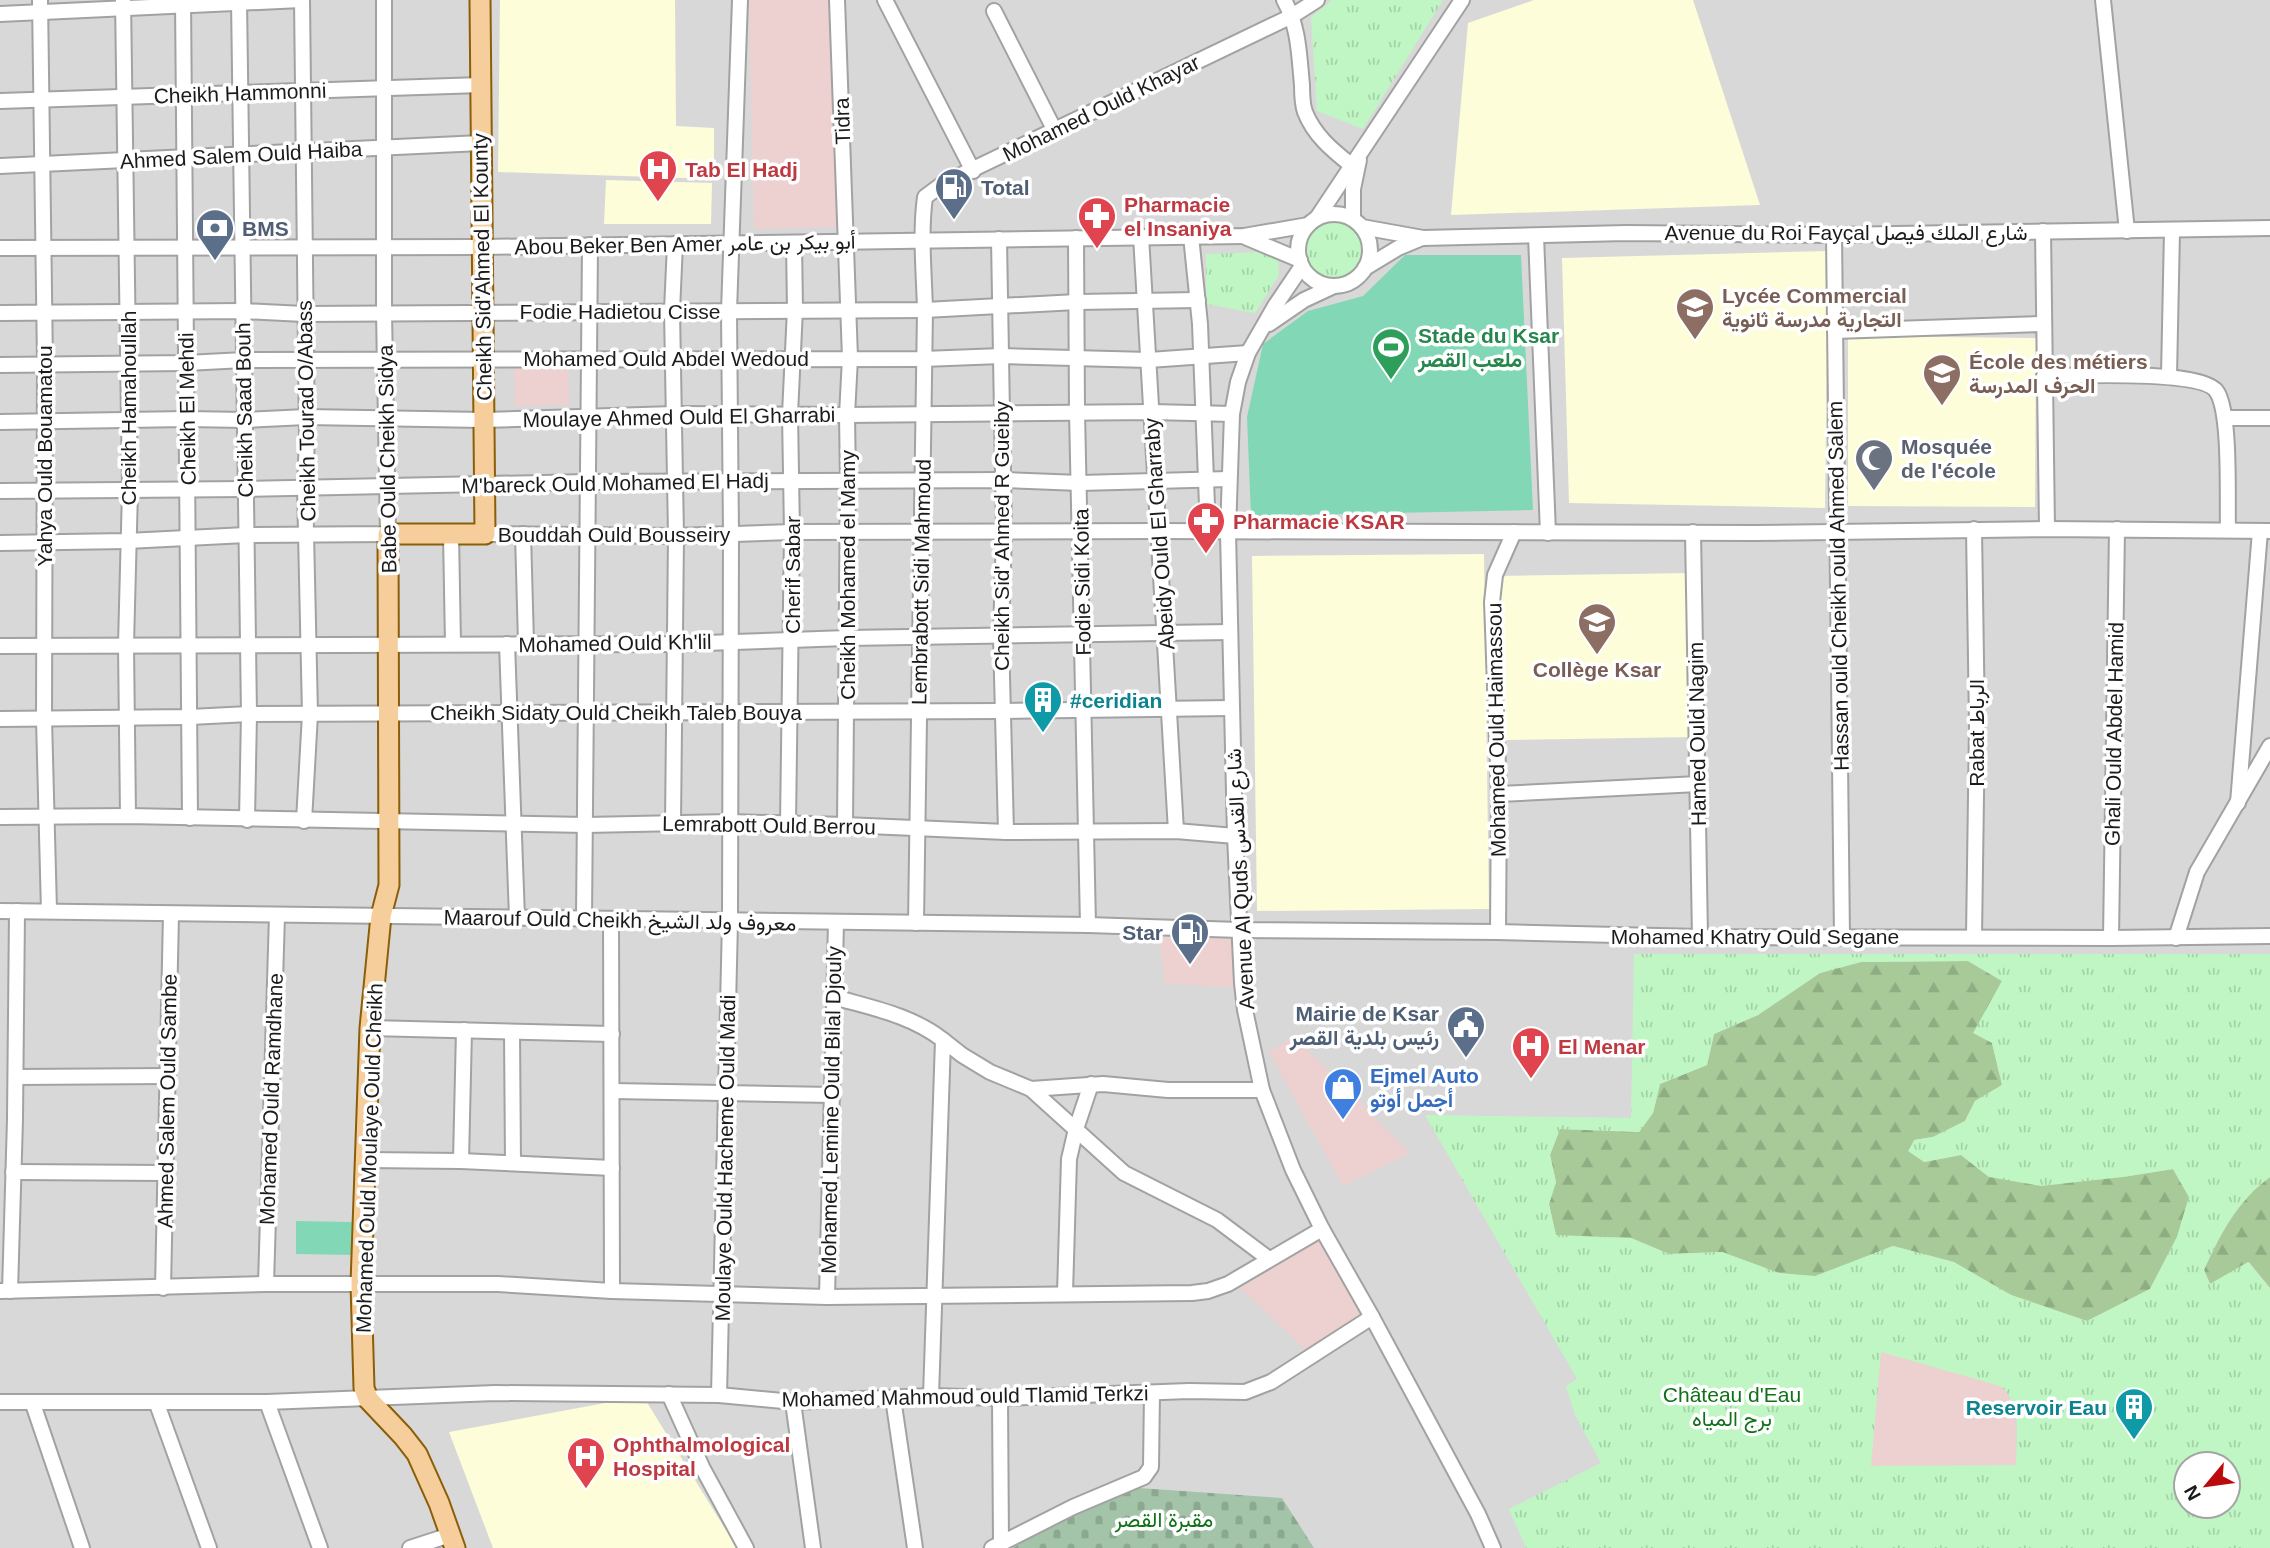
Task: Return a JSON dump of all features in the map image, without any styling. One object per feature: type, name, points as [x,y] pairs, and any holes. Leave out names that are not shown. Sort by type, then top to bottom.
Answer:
[{"type":"main road","name":"Cheikh Sid'Ahmed El Kounty","points":[[480,0],[485,534]]},
{"type":"main road","name":"Bouddah Ould Bousseiry","points":[[388,534],[485,534]]},
{"type":"main road","name":"Babe Ould Cheikh Sidya","points":[[381,916],[389,885],[388,534]]},
{"type":"main road","name":"Mohamed Ould Moulaye Ould Cheikh","points":[[368,1399],[363,1388],[361,1284],[370,1028],[381,916]]},
{"type":"main road","points":[[368,1399],[417,1454],[439,1503],[452,1541]]},
{"type":"street","points":[[0,14],[40,6],[302,0]]},
{"type":"street","name":"Cheikh Tourad O/Abass","points":[[302,0],[305,487],[310,714],[304,821]]},
{"type":"street","name":"Babe Ould Cheikh Sidya","points":[[384,0],[384,312],[388,534]]},
{"type":"street","name":"Moulaye Ould Hacheme Ould Madi","points":[[719,1395],[730,921],[729,312],[740,0]]},
{"type":"street","name":"Tidra","points":[[836,0],[846,242]]},
{"type":"street","points":[[885,0],[973,171]]},
{"type":"street","points":[[1284,0],[1292,16],[1299,45],[1304,109],[1323,140],[1351,165]]},
{"type":"street","name":"Mohamed Ould Khayar","points":[[924,240],[921,223],[925,197],[944,183],[1292,16],[1317,0]]},
{"type":"street","points":[[1423,238],[1365,268],[1352,281],[1334,286],[1316,281],[1301,263],[1299,242],[1462,0]]},
{"type":"street","points":[[2103,0],[2127,231]]},
{"type":"street","name":"Cheikh Saad Bouh","points":[[239,2],[249,714],[247,820]]},
{"type":"street","name":"Cheikh El Mehdi","points":[[183,3],[190,818]]},
{"type":"street","name":"Cheikh Hamahoullah","points":[[123,4],[130,490],[126,645],[128,816]]},
{"type":"street","name":"Yahya Ould Bouamatou","points":[[40,6],[45,364],[44,719],[49,911]]},
{"type":"street","points":[[994,11],[1055,131]]},
{"type":"street","name":"Cheikh Hammonni","points":[[0,101],[481,85]]},
{"type":"street","name":"Ahmed Salem Ould Haiba","points":[[0,166],[481,144]]},
{"type":"street","points":[[1362,148],[1353,189],[1358,223],[1368,236],[1370,247],[1370,258],[1365,268]]},
{"type":"street","points":[[1312,222],[1335,214],[1358,223],[1423,238]]},
{"type":"street","name":"Abou Beker Ben Amer أبو بيكر بن عامر","points":[[0,248],[482,247],[1244,236],[1312,222]]},
{"type":"street","name":"Avenue du Roi Fayçal شارع الملك فيصل","points":[[1423,238],[1626,233],[1834,235],[2270,228]]},
{"type":"street","points":[[2043,231],[2047,529]]},
{"type":"street","points":[[2169,376],[2172,231]]},
{"type":"street","name":"Hassan ould Cheikh ould Ahmed Salem","points":[[1834,235],[1842,937]]},
{"type":"street","name":"Abeidy Ould El Gharraby","points":[[1141,236],[1171,709],[1176,831]]},
{"type":"street","points":[[1191,236],[1198,300],[1208,532]]},
{"type":"street","name":"Abou Beker Ben Amer أبو بيكر بن عامر","points":[[1244,236],[1301,263]]},
{"type":"street","points":[[1536,236],[1548,533]]},
{"type":"street","name":"Fodie Sidi Koita","points":[[1076,238],[1088,925]]},
{"type":"street","name":"Cheikh Sid' Ahmed R Gueiby","points":[[999,239],[1004,531],[1001,637],[1006,832]]},
{"type":"street","name":"Lembrabott Sidi Mahmoud","points":[[916,923],[924,240]]},
{"type":"street","name":"Cheikh Mohamed el Mamy","points":[[845,825],[847,415],[850,358],[846,242]]},
{"type":"street","name":"Cherif Sabar","points":[[788,823],[792,532],[790,414],[795,309],[794,243]]},
{"type":"street","points":[[673,823],[676,536],[672,311],[675,244]]},
{"type":"street","points":[[584,919],[590,245]]},
{"type":"street","name":"Avenue Al Quds شارع القدس","points":[[1301,263],[1248,353],[1238,382],[1232,414],[1228,532],[1230,632],[1235,836],[1245,1010],[1262,1090],[1285,1152],[1322,1228],[1478,1514],[1493,1548]]},
{"type":"street","name":"Avenue Al Quds شارع القدس","points":[[1265,327],[1304,300],[1334,286]]},
{"type":"street","name":"Fodie Hadietou Cisse","points":[[0,313],[925,310],[1077,302],[1198,300]]},
{"type":"street","points":[[1835,331],[2043,324]]},
{"type":"street","name":"Mohamed Ould Abdel Wedoud","points":[[0,365],[306,359],[923,359],[1001,356],[1149,360],[1248,353]]},
{"type":"street","points":[[2044,376],[2169,376],[2207,383],[2215,388],[2225,418],[2228,530]]},
{"type":"street","name":"Moulaye Ahmed Ould El Gharrabi","points":[[0,422],[187,419],[245,421],[306,417],[484,420],[674,414],[1232,414]]},
{"type":"street","points":[[2225,418],[2270,418]]},
{"type":"street","name":"M'bareck Ould Mohamed El Hadj","points":[[0,491],[792,480],[1156,483],[1229,479]]},
{"type":"street","name":"Bouddah Ould Bousseiry","points":[[485,534],[676,536],[792,532],[1004,531],[1838,533],[1974,529],[2265,531]]},
{"type":"street","name":"Rabat الرباط","points":[[1974,529],[1978,725],[1974,937]]},
{"type":"street","name":"Ghali Ould Abdel Hamid","points":[[2111,938],[2117,529]]},
{"type":"street","points":[[2238,803],[2265,531]]},
{"type":"street","name":"Mohamed Ould Haimassou","points":[[1498,932],[1499,794],[1493,585],[1497,568],[1514,532]]},
{"type":"street","name":"Hamed Ould Nagim","points":[[1693,532],[1700,937]]},
{"type":"street","name":"Bouddah Ould Bousseiry","points":[[0,543],[127,541],[246,535],[388,534]]},
{"type":"street","points":[[451,534],[453,644]]},
{"type":"street","points":[[523,534],[526,643]]},
{"type":"street","name":"Mohamed Ould Kh'lil","points":[[0,646],[585,642],[675,644],[847,638],[1230,632]]},
{"type":"street","points":[[507,644],[517,918]]},
{"type":"street","name":"Cheikh Sidaty Ould Cheikh Taleb Bouya","points":[[0,719],[249,714],[1232,708]]},
{"type":"street","points":[[2176,938],[2197,872],[2270,747]]},
{"type":"street","points":[[1499,794],[1698,783]]},
{"type":"street","name":"Lemrabott Ould Berrou","points":[[0,817],[128,816],[586,824],[730,822],[1006,832],[1176,831],[1235,836]]},
{"type":"street","name":"Maarouf Ould Cheikh معروف ولد الشيخ","points":[[0,911],[1088,925],[1239,930]]},
{"type":"street","points":[[17,911],[16,1077],[5,1291],[266,1284],[498,1284],[611,1291],[827,1297],[1208,1291],[1228,1284],[1322,1228]]},
{"type":"street","name":"Ahmed Salem Ould Sambe","points":[[163,1288],[171,914]]},
{"type":"street","name":"Mohamed Ould Ramdhane","points":[[266,1284],[276,915]]},
{"type":"street","points":[[611,919],[611,1291]]},
{"type":"street","name":"Mohamed Lemine Ould Bilal Djouly","points":[[827,1297],[836,922]]},
{"type":"street","name":"Mohamed Khatry Ould Segane","points":[[1239,930],[1700,937],[2270,936]]},
{"type":"street","points":[[834,997],[928,1028],[962,1055],[990,1072],[1031,1089],[1124,1173],[1217,1220],[1269,1259]]},
{"type":"street","points":[[370,1028],[612,1034]]},
{"type":"street","points":[[461,1161],[464,1031]]},
{"type":"street","points":[[512,1032],[513,1164]]},
{"type":"street","points":[[932,1396],[943,1040]]},
{"type":"street","points":[[16,1077],[168,1076]]},
{"type":"street","points":[[1065,1293],[1069,1159],[1091,1084]]},
{"type":"street","points":[[1031,1089],[1091,1084],[1168,1090],[1262,1090]]},
{"type":"street","points":[[612,1091],[833,1095]]},
{"type":"street","points":[[366,1160],[612,1168]]},
{"type":"street","points":[[13,1172],[164,1173]]},
{"type":"street","name":"Mohamed Mahmoud ould Tlamid Terkzi","points":[[0,1402],[267,1402],[495,1393],[719,1395],[793,1402],[932,1396],[1000,1398],[1245,1392],[1257,1389],[1372,1317]]},
{"type":"street","points":[[1000,1398],[997,1546],[1094,1497],[1144,1477],[1151,1467],[1152,1393]]},
{"type":"street","points":[[669,1394],[702,1467],[746,1548]]},
{"type":"street","points":[[893,1398],[915,1548]]},
{"type":"street","points":[[267,1402],[320,1548]]},
{"type":"street","points":[[793,1402],[813,1548]]},
{"type":"street","points":[[33,1404],[82,1548]]},
{"type":"street","points":[[157,1404],[209,1548]]},
{"type":"street","points":[[410,1548],[452,1541]]},
{"type":"shaded area","points":[[0,0],[2270,0],[2270,1548],[0,1548]]},
{"type":"shaded area","points":[[500,0],[675,0],[676,126],[714,128],[714,179],[498,172]]},
{"type":"shaded area","points":[[749,0],[835,0],[840,227],[754,229]]},
{"type":"shaded area","points":[[1534,0],[1693,0],[1760,205],[1451,215],[1468,23]]},
{"type":"shaded area","name":"Tab El Hadj","points":[[606,180],[712,183],[711,224],[604,224]]},
{"type":"shaded area","name":"Lycée Commercial التجارية مدرسة ثانوية","points":[[1828,251],[1825,508],[1569,503],[1562,258]]},
{"type":"shaded area","name":"École des métiers الحرف المدرسة","points":[[1848,336],[2036,338],[2035,507],[1848,506]]},
{"type":"shaded area","points":[[568,367],[570,405],[515,406],[514,368]]},
{"type":"shaded area","points":[[1484,554],[1489,909],[1257,911],[1252,556]]},
{"type":"shaded area","name":"Collège Ksar","points":[[1691,573],[1694,737],[1503,740],[1499,576]]},
{"type":"shaded area","points":[[1158,929],[1235,933],[1236,987],[1165,984]]},
{"type":"shaded area","name":"Ejmel Auto أجمل أوتو","points":[[1294,1036],[1410,1153],[1343,1186],[1269,1052]]},
{"type":"shaded area","points":[[1320,1238],[1365,1316],[1309,1353],[1240,1288]]},
{"type":"shaded area","points":[[1881,1352],[2000,1386],[2007,1391],[2015,1406],[2016,1466],[1871,1467]]},
{"type":"shaded area","name":"Ophthalmological Hospital","points":[[643,1396],[737,1548],[493,1548],[449,1432]]},
{"type":"green space","points":[[1332,0],[1443,0],[1363,129],[1317,111],[1311,17]]},
{"type":"green space","points":[[1335,222],[1346,224],[1359,235],[1364,251],[1362,262],[1351,275],[1335,280],[1324,278],[1311,267],[1306,251],[1308,240],[1319,227]]},
{"type":"green space","points":[[1262,252],[1278,260],[1279,275],[1255,313],[1206,304],[1206,254]]},
{"type":"green space","name":"Stade du Ksar ملعب القصر","points":[[1405,255],[1521,255],[1533,510],[1251,516],[1247,417],[1263,344],[1308,311],[1363,296]]},
{"type":"green space","name":"Château d'Eau برج المياه","points":[[1634,954],[2270,954],[2270,1177],[2239,1207],[2216,1244],[2204,1270],[2210,1284],[2248,1262],[2270,1288],[2270,1548],[1526,1548],[1509,1509],[1601,1463],[1575,1415],[1566,1386],[1577,1379],[1425,1115],[1631,1118]],"holes":[[[1968,961],[2002,981],[1973,1033],[1992,1043],[2002,1085],[1975,1101],[1965,1121],[1933,1137],[1914,1140],[1908,1151],[1924,1162],[1961,1155],[1989,1177],[2041,1186],[2173,1169],[2189,1197],[2177,1237],[2150,1289],[2087,1321],[2011,1295],[1954,1262],[1893,1246],[1815,1276],[1779,1273],[1722,1252],[1669,1254],[1631,1238],[1556,1235],[1549,1204],[1556,1182],[1550,1155],[1560,1129],[1639,1132],[1653,1113],[1660,1084],[1707,1065],[1714,1034],[1758,1015],[1820,973],[1861,962]],[[1881,1352],[2000,1386],[2007,1393],[2015,1412],[2016,1465],[1871,1466]]]},
{"type":"green space","points":[[1968,961],[2002,981],[1990,1004],[1992,1043],[2002,1085],[1975,1101],[1965,1121],[1933,1137],[1914,1140],[1924,1162],[1961,1155],[1989,1177],[2123,1177],[2173,1169],[2189,1197],[2177,1237],[2150,1289],[2087,1321],[2011,1295],[1953,1262],[1893,1246],[1815,1277],[1779,1273],[1722,1252],[1669,1254],[1631,1238],[1556,1236],[1549,1204],[1556,1182],[1550,1155],[1560,1129],[1639,1132],[1653,1113],[1660,1084],[1707,1065],[1714,1034],[1758,1015],[1820,973],[1861,962]]},
{"type":"green space","points":[[2270,1177],[2270,1288],[2249,1262],[2210,1284],[2204,1270],[2223,1231],[2248,1196]]},
{"type":"green space","points":[[296,1221],[352,1222],[352,1255],[296,1254]]},
{"type":"green space","name":"مقبرة القصر","points":[[1139,1488],[1282,1498],[1314,1548],[1013,1548],[1066,1515]]},
{"type":"place","name":"Tab El Hadj","points":[[658,203]]},
{"type":"place","name":"Total","points":[[954,221]]},
{"type":"place","name":"Pharmacie el Insaniya","points":[[1097,250]]},
{"type":"place","name":"BMS","points":[[215,262]]},
{"type":"place","name":"Lycée Commercial التجارية مدرسة ثانوية","points":[[1695,341]]},
{"type":"place","name":"Stade du Ksar ملعب القصر","points":[[1391,381]]},
{"type":"place","name":"École des métiers الحرف المدرسة","points":[[1942,407]]},
{"type":"place","name":"Mosquée de l'école","points":[[1874,492]]},
{"type":"place","name":"Pharmacie KSAR","points":[[1206,555]]},
{"type":"place","name":"Collège Ksar","points":[[1597,656]]},
{"type":"place","name":"#ceridian","points":[[1043,734]]},
{"type":"place","name":"Star","points":[[1190,966]]},
{"type":"place","name":"Mairie de Ksar رئيس بلدية القصر","points":[[1466,1059]]},
{"type":"place","name":"El Menar","points":[[1531,1080]]},
{"type":"place","name":"Ejmel Auto أجمل أوتو","points":[[1343,1121]]},
{"type":"place","name":"Reservoir Eau","points":[[2134,1441]]},
{"type":"place","name":"Ophthalmological Hospital","points":[[586,1490]]}]
